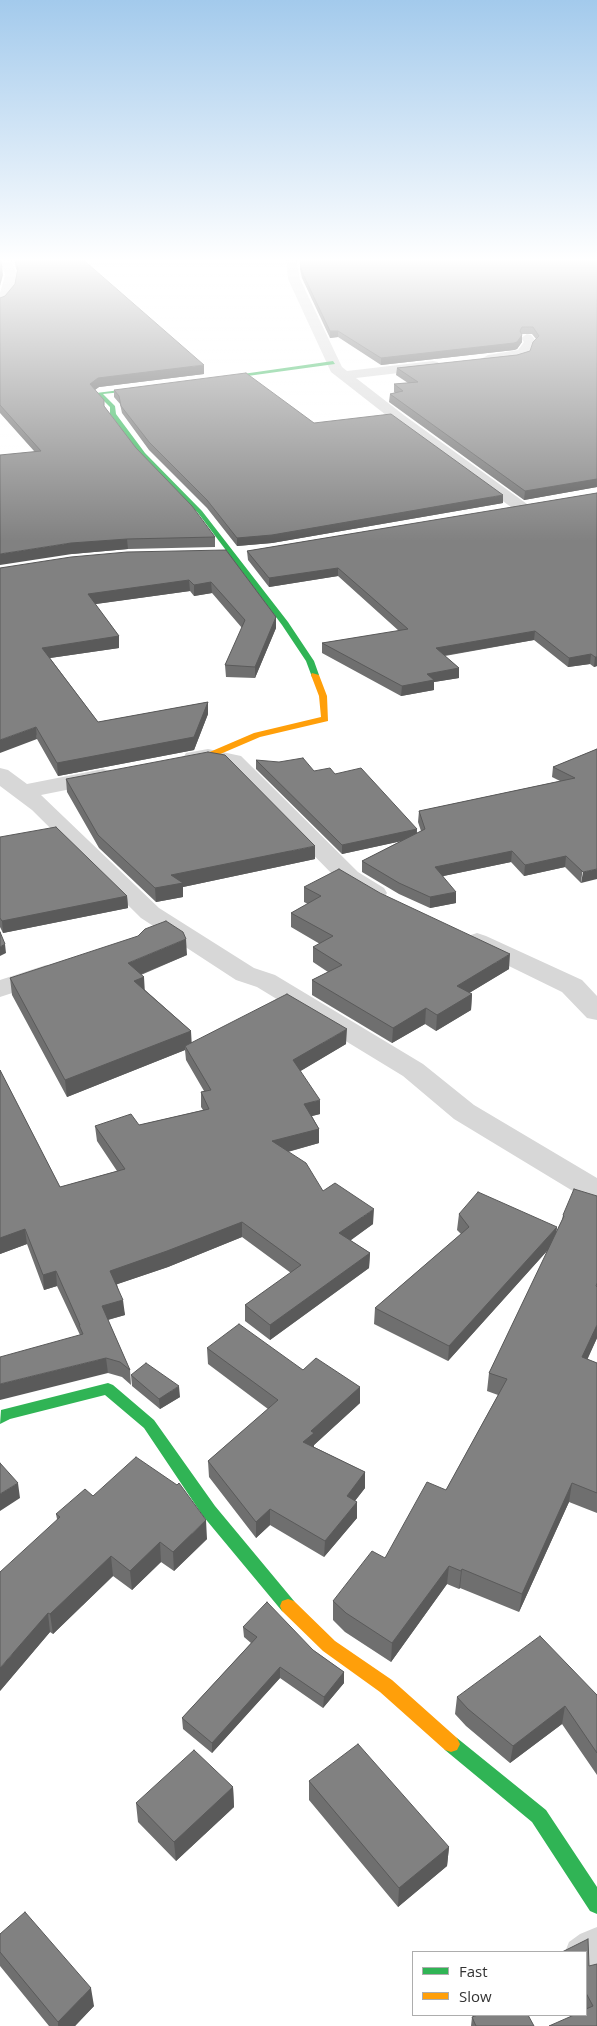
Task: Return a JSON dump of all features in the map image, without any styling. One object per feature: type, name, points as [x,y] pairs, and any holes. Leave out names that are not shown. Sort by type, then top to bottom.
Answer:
[{"type":"street","points":[[328,352],[336,369],[386,408],[525,506]]},
{"type":"street","points":[[471,360],[524,352]]},
{"type":"street","points":[[200,380],[333,363]]},
{"type":"street","points":[[345,375],[442,364]]},
{"type":"street","points":[[162,385],[100,393],[113,407],[113,414],[143,454],[200,512],[285,624],[310,661],[323,696],[325,719],[257,735],[208,756],[169,762]]},
{"type":"street","points":[[501,510],[525,506]]},
{"type":"street","points":[[216,554],[247,552]]},
{"type":"street","points":[[208,756],[234,761],[280,810],[349,877],[394,903]]},
{"type":"street","points":[[23,792],[120,772]]},
{"type":"street","points":[[0,775],[69,831],[150,913],[245,974],[266,981],[412,1070],[464,1112],[597,1192]]},
{"type":"street","points":[[136,938],[158,918]]},
{"type":"street","points":[[453,930],[572,986],[597,1012]]},
{"type":"street","points":[[0,989],[71,964]]},
{"type":"street","points":[[0,1418],[6,1414],[108,1389],[149,1424],[214,1518],[291,1609],[329,1646],[386,1686],[464,1756],[539,1816],[597,1904]]},
{"type":"building","points":[[0,352],[189,352],[204,365],[98,378],[90,384],[104,400],[104,406],[136,448],[192,506],[215,537],[127,539],[71,543],[0,554],[0,455],[41,451],[0,405]]},
{"type":"building","points":[[371,352],[438,352],[381,358]]},
{"type":"building","points":[[528,352],[597,352],[597,479],[525,491],[390,394],[403,391],[394,384],[418,382],[397,368],[517,355]]},
{"type":"building","points":[[246,373],[314,423],[391,414],[503,495],[272,535],[237,538],[207,500],[149,442],[121,406],[119,396],[114,390]]},
{"type":"building","points":[[597,493],[597,657],[591,654],[569,658],[535,631],[436,648],[459,668],[427,674],[434,680],[402,686],[322,643],[408,629],[338,568],[269,578],[247,551]]},
{"type":"building","points":[[226,550],[276,617],[255,667],[225,665],[245,620],[211,582],[194,585],[189,580],[88,594],[119,636],[42,648],[98,722],[208,702],[194,737],[57,763],[36,727],[0,740],[0,568],[71,557],[127,552]]},
{"type":"building","points":[[597,749],[597,869],[583,872],[566,856],[525,865],[512,851],[435,867],[456,892],[430,897],[399,883],[362,861],[425,829],[419,811],[575,778],[553,767]]},
{"type":"building","points":[[208,752],[225,755],[315,846],[171,875],[183,883],[155,888],[98,835],[66,779]]},
{"type":"building","points":[[303,758],[314,771],[330,768],[335,774],[361,768],[417,829],[342,845],[256,760],[279,762]]},
{"type":"building","points":[[56,827],[127,896],[2,921],[0,918],[0,837]]},
{"type":"building","points":[[339,869],[380,893],[510,954],[457,986],[472,994],[437,1015],[426,1008],[393,1028],[312,980],[342,965],[313,947],[333,936],[291,913],[321,896],[304,887]]},
{"type":"building","points":[[166,921],[183,932],[186,939],[128,963],[144,977],[134,981],[191,1031],[65,1080],[10,978],[138,936],[145,929]]},
{"type":"building","points":[[0,932],[5,944],[0,947]]},
{"type":"building","points":[[287,994],[347,1029],[293,1060],[320,1100],[304,1104],[319,1129],[272,1141],[306,1163],[323,1191],[335,1183],[374,1209],[339,1233],[370,1253],[270,1325],[245,1305],[301,1265],[242,1222],[110,1271],[123,1300],[102,1306],[130,1370],[120,1362],[106,1358],[0,1384],[0,1357],[83,1334],[56,1271],[43,1275],[25,1229],[0,1238],[0,1070],[60,1187],[125,1169],[95,1126],[131,1114],[139,1125],[209,1109],[201,1092],[211,1090],[185,1046]]},
{"type":"building","points":[[574,1189],[597,1196],[597,1325],[582,1357],[597,1363],[597,1493],[572,1483],[522,1594],[462,1569],[461,1571],[449,1566],[392,1643],[346,1613],[333,1601],[372,1551],[385,1558],[427,1482],[446,1490],[507,1379],[489,1373],[564,1216]]},
{"type":"building","points":[[478,1192],[557,1227],[449,1346],[375,1308],[469,1227],[459,1214]]},
{"type":"building","points":[[239,1324],[303,1370],[316,1358],[360,1387],[311,1431],[314,1433],[303,1442],[365,1472],[347,1496],[357,1502],[325,1541],[270,1509],[256,1522],[208,1461],[278,1400],[207,1348]]},
{"type":"building","points":[[146,1363],[179,1386],[159,1399],[131,1375]]},
{"type":"building","points":[[136,1457],[177,1485],[179,1483],[206,1520],[173,1552],[160,1542],[130,1571],[111,1556],[50,1614],[48,1613],[0,1668],[0,1572],[60,1517],[56,1514],[85,1489],[93,1496]]},
{"type":"building","points":[[0,1463],[18,1483],[0,1494]]},
{"type":"building","points":[[267,1602],[313,1650],[344,1672],[324,1697],[280,1667],[212,1743],[182,1718],[257,1637],[243,1627]]},
{"type":"building","points":[[540,1636],[597,1695],[597,1753],[565,1706],[513,1746],[468,1709],[457,1697]]},
{"type":"building","points":[[358,1744],[449,1847],[399,1888],[309,1781]]},
{"type":"building","points":[[194,1750],[233,1787],[174,1842],[136,1803]]},
{"type":"building","points":[[25,1912],[91,1988],[58,2022],[0,1952],[0,1934]]},
{"type":"building","points":[[588,1939],[589,1966],[597,1964],[597,2026],[549,2026],[572,2016],[587,2016],[587,2009],[593,2006],[587,1995],[587,1951],[564,1951]]},
{"type":"building","points":[[529,2016],[534,2026],[476,2026],[472,2017]]},
{"type":"traffic: fast","points":[[211,379],[333,363]]},
{"type":"traffic: fast","points":[[151,387],[99,393],[113,407],[113,414],[143,454],[200,512],[285,624],[310,661],[315,675]]},
{"type":"traffic: fast","points":[[0,1418],[6,1414],[108,1389],[149,1424],[209,1511],[288,1606]]},
{"type":"traffic: fast","points":[[451,1744],[539,1816],[597,1904]]},
{"type":"traffic: slow","points":[[208,756],[257,735],[325,719],[323,696],[315,675]]},
{"type":"traffic: slow","points":[[288,1606],[329,1646],[386,1686],[451,1744]]}]
